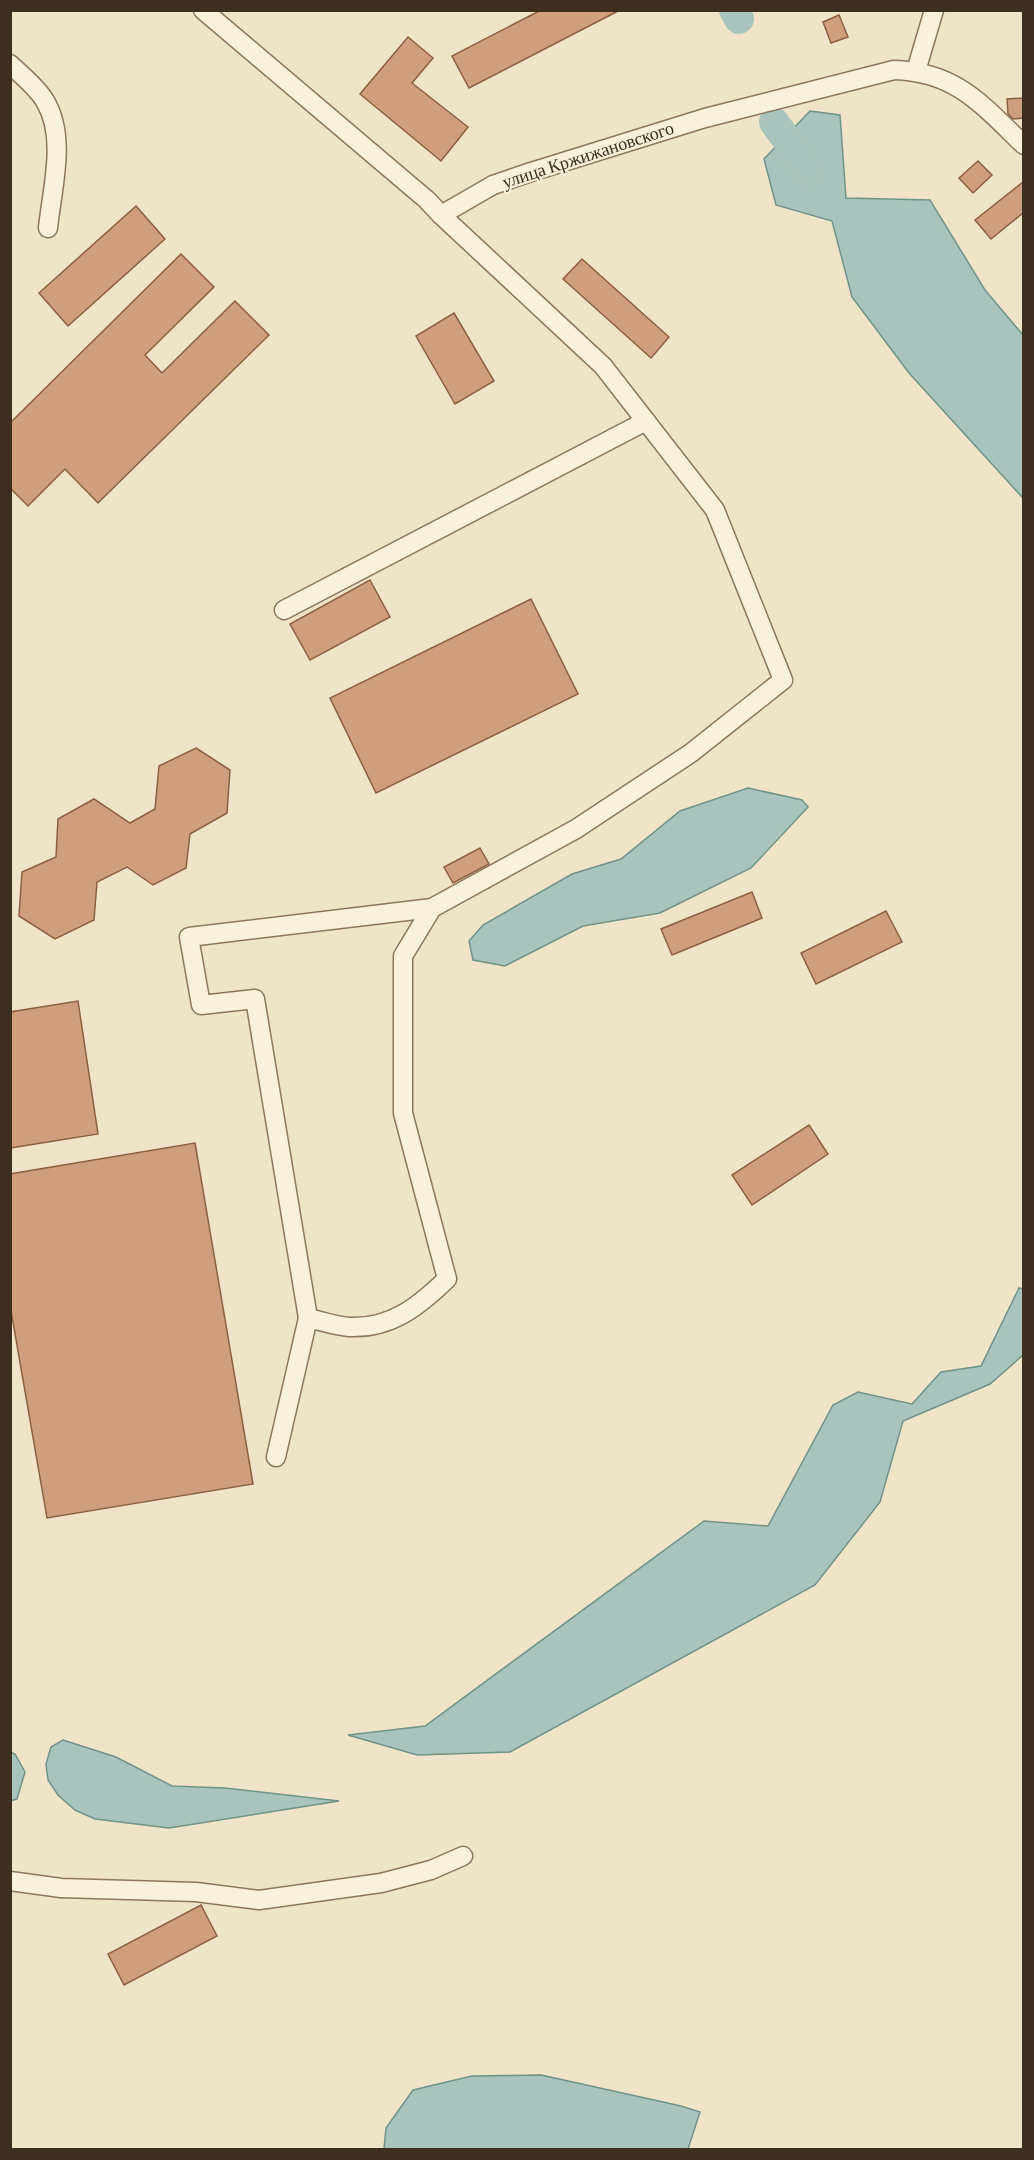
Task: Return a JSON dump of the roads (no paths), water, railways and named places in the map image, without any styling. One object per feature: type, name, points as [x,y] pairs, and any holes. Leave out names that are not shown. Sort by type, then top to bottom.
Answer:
[{"type":"street","points":[[203,10],[427,200],[603,366],[715,510],[783,680],[691,753],[576,830],[432,908],[189,938],[201,1005],[255,999],[308,1318],[276,1457]]},
{"type":"street","points":[[916,71],[934,10]]},
{"type":"street","points":[[10,64],[45,100],[55,122],[58,142],[48,228]]},
{"type":"street","name":"улица Кржижановского","points":[[441,215],[493,185],[531,171],[705,118],[894,70],[916,71],[954,84],[972,95],[1023,145]]},
{"type":"street","points":[[284,610],[646,421]]},
{"type":"street","points":[[308,1318],[350,1327],[387,1322],[423,1303],[447,1279],[403,1113],[403,956],[432,908]]},
{"type":"street","points":[[10,1881],[61,1888],[196,1892],[259,1900],[381,1883],[431,1870],[463,1856]]},
{"type":"water","points":[[810,111],[840,115],[846,198],[930,200],[985,290],[1023,335],[1023,498],[909,373],[852,297],[832,221],[776,205],[764,159]]},
{"type":"water","points":[[748,788],[802,800],[808,807],[751,868],[660,913],[583,926],[505,966],[473,960],[469,941],[483,925],[572,874],[621,859],[680,811]]},
{"type":"water","points":[[1019,1288],[1023,1289],[1023,1355],[990,1384],[903,1421],[880,1502],[815,1585],[510,1752],[417,1755],[348,1735],[425,1726],[704,1521],[768,1526],[833,1405],[858,1392],[912,1404],[941,1372],[981,1366]]},
{"type":"water","points":[[63,1740],[116,1757],[172,1786],[225,1788],[339,1801],[169,1828],[95,1819],[75,1810],[58,1795],[48,1780],[46,1764],[51,1747]]},
{"type":"water","points":[[10,1752],[15,1754],[25,1772],[17,1799],[11,1801]]},
{"type":"water","points":[[541,2075],[700,2112],[688,2149],[384,2149],[386,2128],[413,2090],[472,2076]]},
{"type":"waterway","points":[[734,10],[739,19]]},
{"type":"waterway","points":[[774,122],[809,170]]}]
